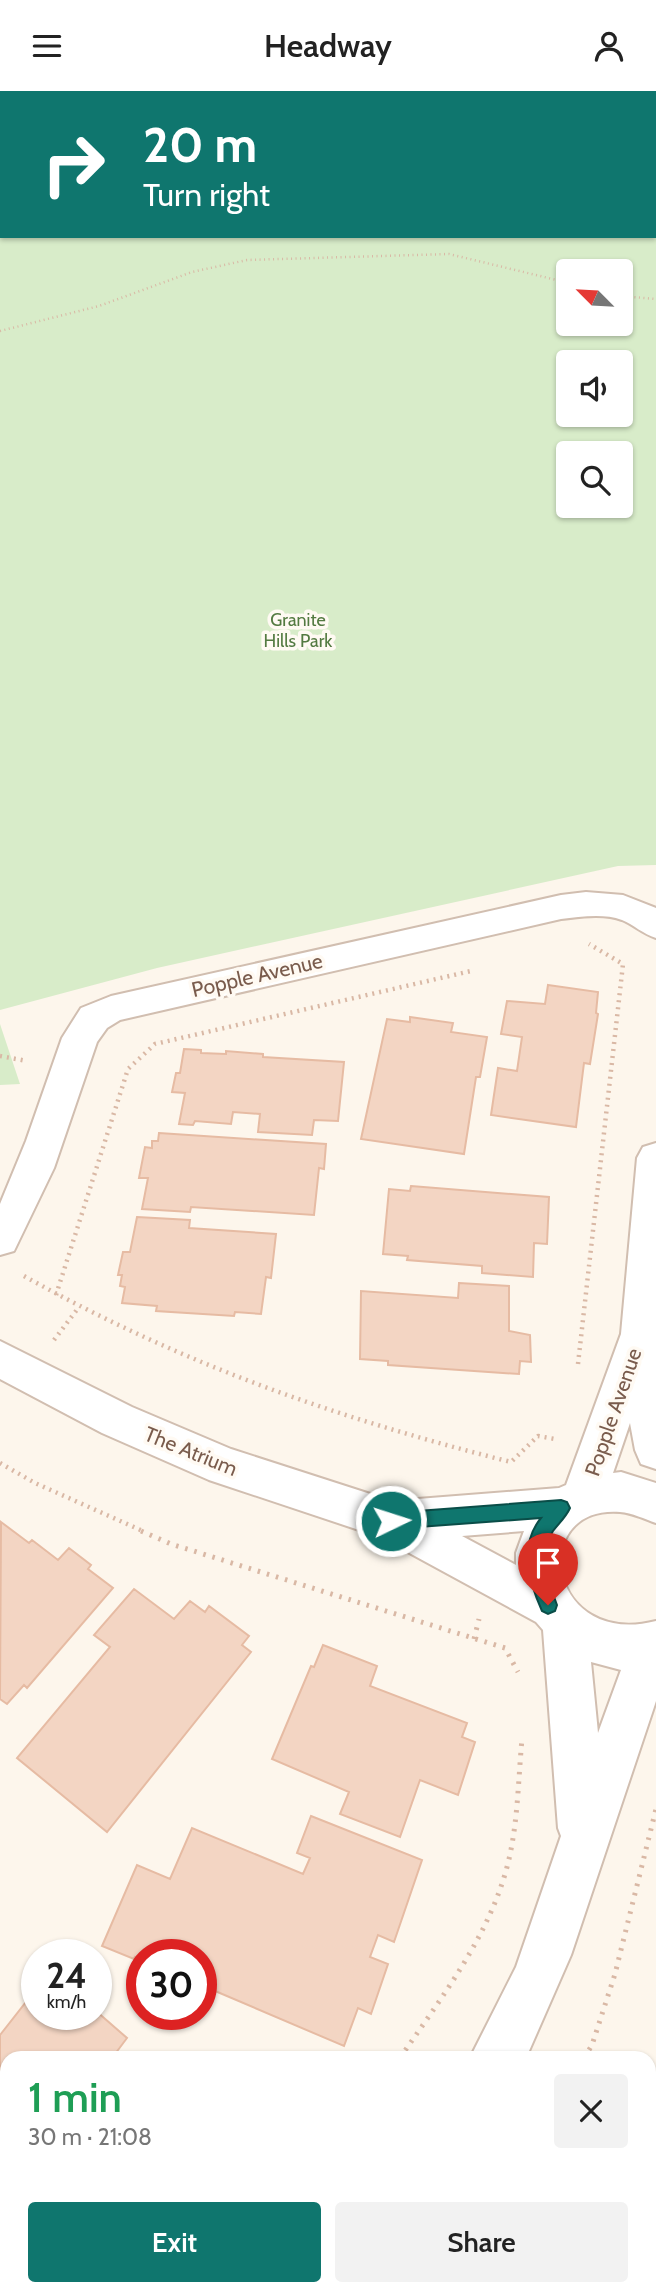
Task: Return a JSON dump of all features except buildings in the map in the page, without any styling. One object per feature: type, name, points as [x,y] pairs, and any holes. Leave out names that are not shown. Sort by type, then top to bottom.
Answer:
[{"type":"street","name":"Popple Avenue","points":[[0,1239],[21,1201],[79,1038],[94,1018],[111,1009],[561,907],[591,904],[620,906],[639,913],[656,925]]},
{"type":"street","name":"Popple Avenue","points":[[656,1158],[641,1328],[649,1414],[656,1450]]},
{"type":"street","name":"Popple Avenue","points":[[583,1844],[557,1615],[538,1581],[536,1554],[544,1529],[573,1502],[602,1448],[641,1328]]},
{"type":"street","name":"The Atrium","points":[[0,1359],[117,1420],[224,1466],[391,1521],[557,1615],[588,1640],[615,1648],[641,1647],[655,1643]]},
{"type":"street","name":"The Atrium","points":[[391,1521],[573,1502],[612,1490],[640,1495],[656,1503]]},
{"type":"street","points":[[500,2051],[529,1999],[551,1948],[583,1844],[655,1643]]},
{"type":"path","points":[[0,331],[99,306],[192,272],[247,260],[449,254],[556,280]]},
{"type":"path","points":[[634,297],[656,299]]},
{"type":"path","points":[[575,947],[589,943],[623,964],[577,1373]]},
{"type":"path","points":[[56,1294],[128,1069],[155,1044],[480,969]]},
{"type":"path","points":[[22,1275],[152,1343],[257,1388],[443,1446],[511,1462],[538,1436],[602,1448]]},
{"type":"path","points":[[0,1463],[35,1483],[170,1543],[505,1649],[523,1683]]},
{"type":"path","points":[[405,2051],[458,1973],[494,1903],[514,1831],[522,1733]]},
{"type":"path","points":[[588,2051],[615,1975],[656,1809]]},
{"type":"green space","name":"Granite Hills Park","points":[[0,238],[656,238],[656,865],[618,866],[157,968],[0,1010]]},
{"type":"green space","points":[[0,1024],[20,1084],[0,1085]]},
{"type":"route","points":[[391,1521],[561,1508],[544,1529],[536,1554],[538,1581],[548,1605]]}]
